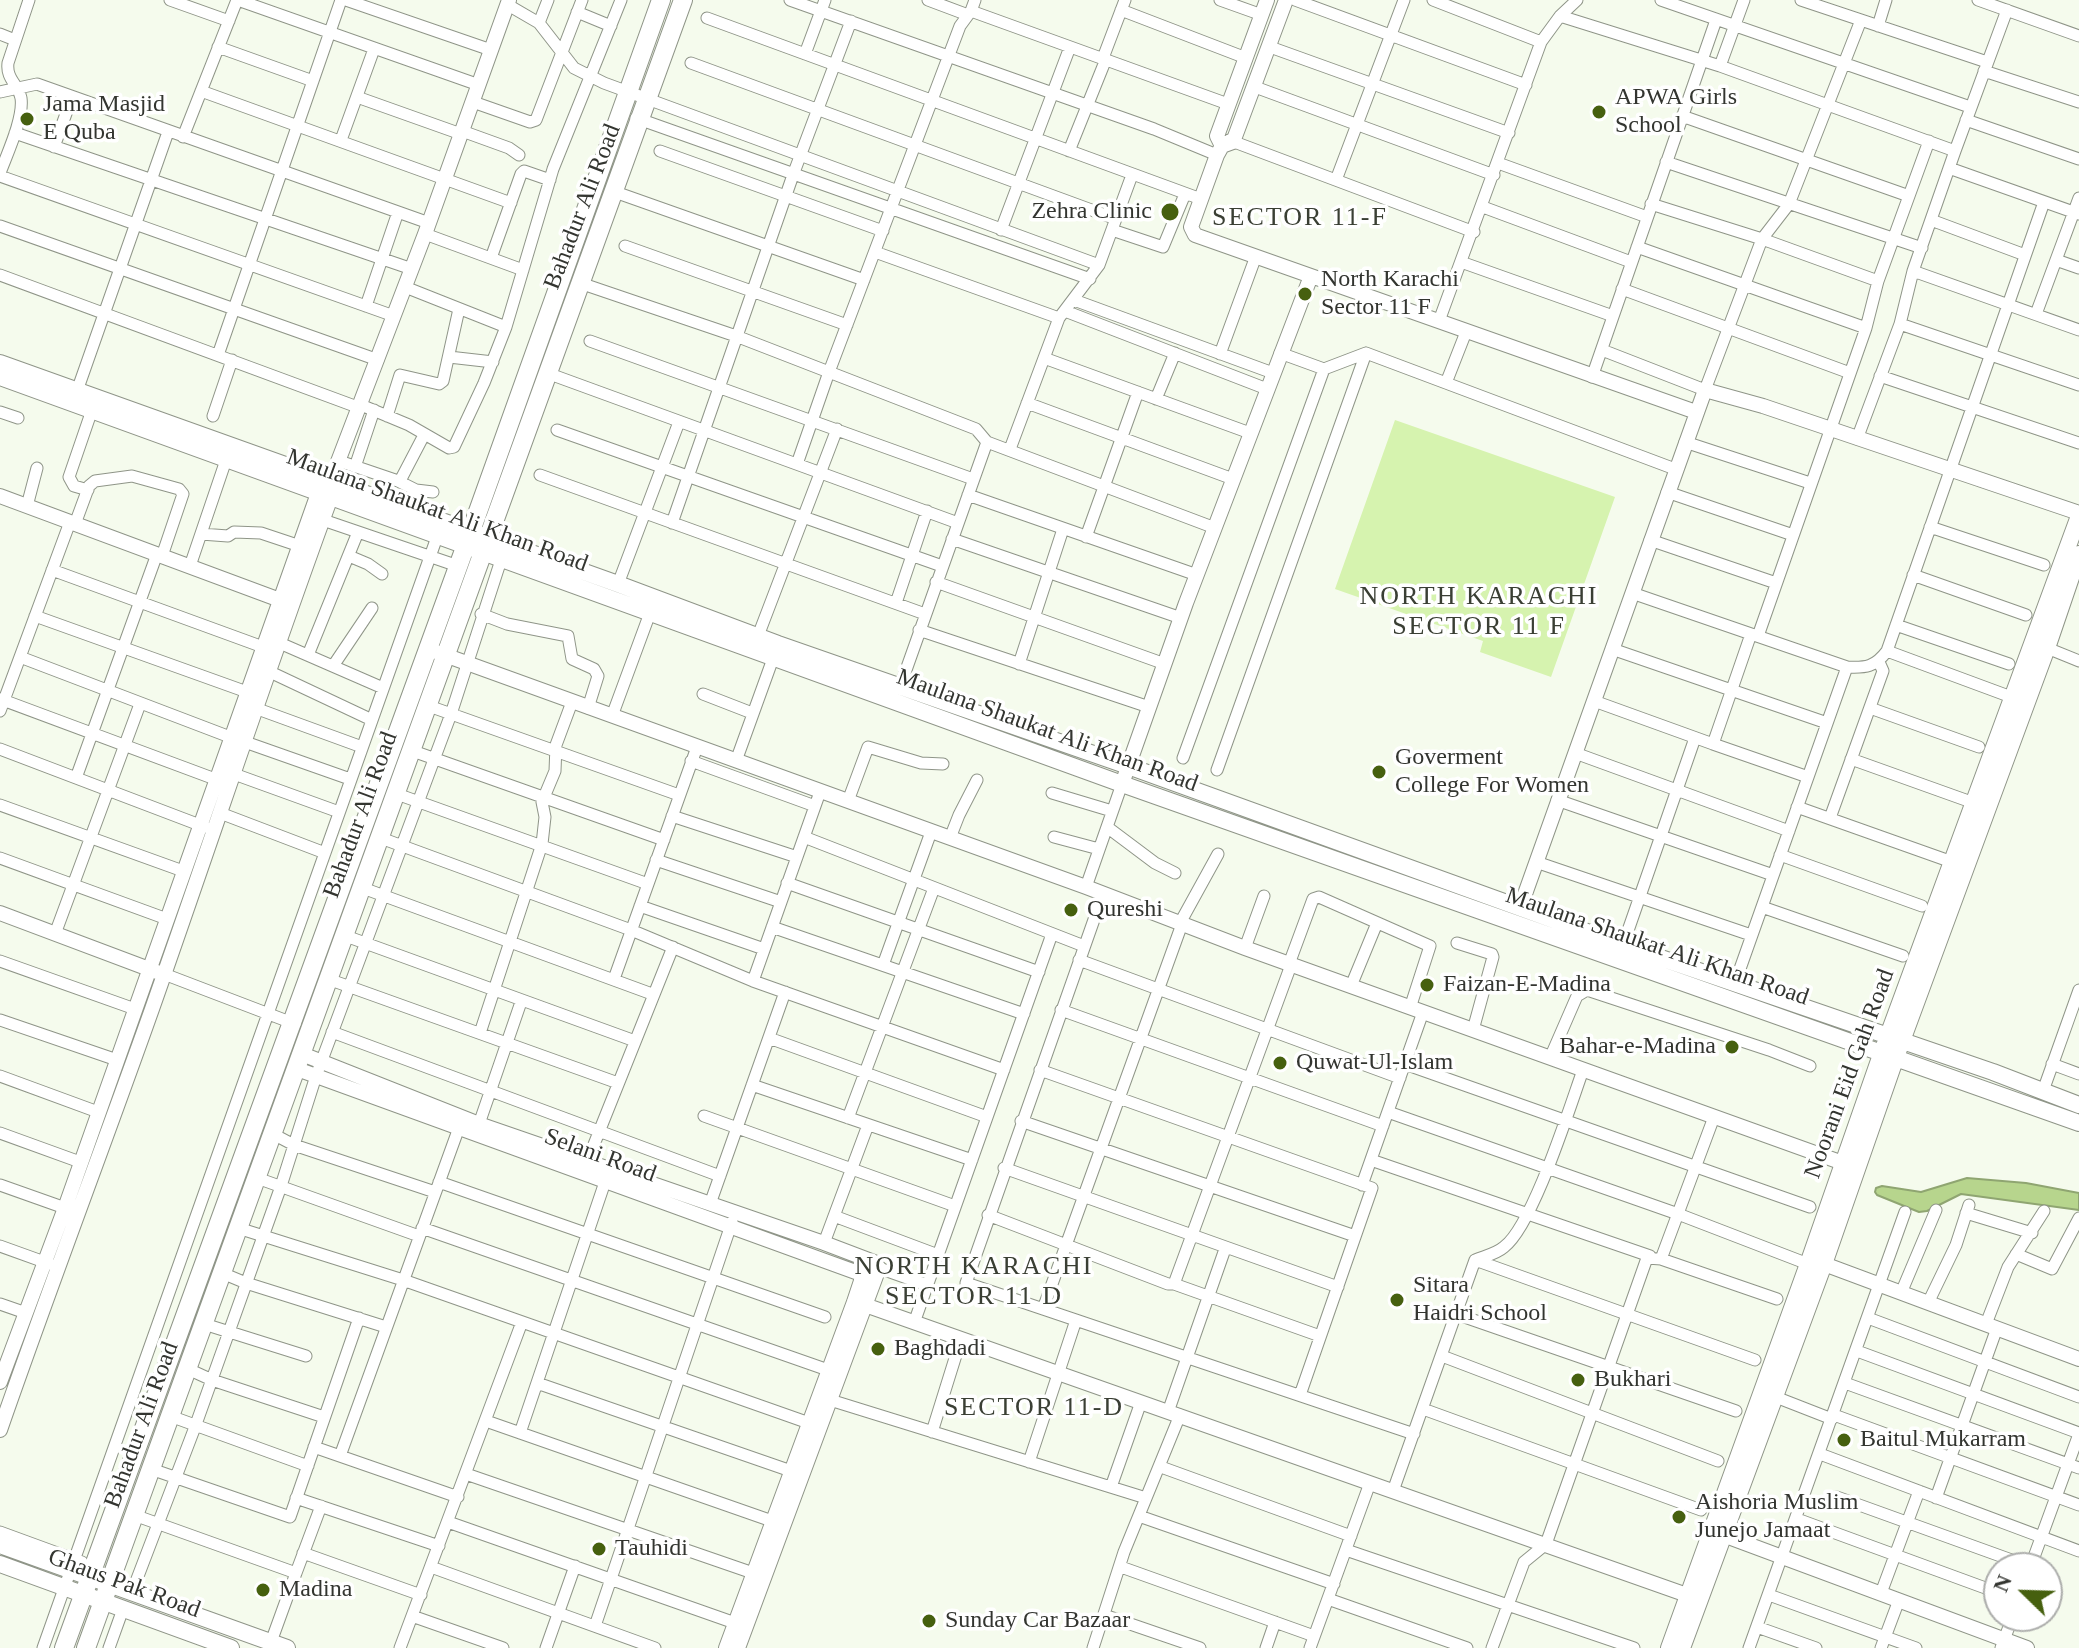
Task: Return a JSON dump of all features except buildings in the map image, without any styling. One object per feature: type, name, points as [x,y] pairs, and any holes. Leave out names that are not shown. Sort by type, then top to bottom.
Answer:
[{"type":"main road","name":"Bahadur Ali Road","points":[[64,1648],[83,1574],[476,542],[661,0]]},
{"type":"main road","name":"Bahadur Ali Road","points":[[86,1648],[426,705],[458,566],[476,542],[547,373],[642,120],[683,0]]},
{"type":"main road","name":"Maulana Shaukat Ali Khan Road","points":[[0,363],[330,482],[476,542],[618,584],[758,636],[776,650],[1122,784],[2079,1123]]},
{"type":"main road","name":"Maulana Shaukat Ali Khan Road","points":[[0,377],[226,460],[330,482],[437,537],[476,542],[501,560],[650,613],[900,687],[2079,1105]]},
{"type":"main road","name":"Noorani Eid Gah Road","points":[[1682,1648],[1773,1396],[1952,862],[2079,515]]},
{"type":"main road","name":"Noorani Eid Gah Road","points":[[1895,1038],[2047,648],[2079,554]]},
{"type":"main road","name":"Noorani Eid Gah Road","points":[[1669,1648],[1816,1264]]},
{"type":"main road","points":[[0,1545],[83,1574]]},
{"type":"main road","name":"Ghaus Pak Road","points":[[0,1564],[66,1587],[83,1574],[123,1609],[231,1648]]},
{"type":"main road","points":[[106,1593],[132,1592],[279,1645]]},
{"type":"street","points":[[29,0],[7,72],[17,87],[21,104],[15,133],[4,148],[0,174],[394,316]]},
{"type":"street","points":[[170,0],[229,21]]},
{"type":"street","points":[[183,137],[237,0],[479,85]]},
{"type":"street","points":[[218,355],[344,0],[491,50]]},
{"type":"street","points":[[539,23],[548,0]]},
{"type":"street","points":[[473,102],[533,122],[582,0]]},
{"type":"street","points":[[0,275],[387,416],[449,448],[454,447],[493,362],[566,133],[621,0]]},
{"type":"street","points":[[790,0],[823,5],[851,21],[1053,93],[1336,180],[1474,232]]},
{"type":"street","points":[[928,0],[972,9],[1228,104]]},
{"type":"street","points":[[1220,0],[1262,15]]},
{"type":"street","points":[[1222,145],[1228,104],[1267,0]]},
{"type":"street","points":[[1286,0],[1255,87],[1222,145],[1201,199],[1191,227],[1195,235],[1696,412]]},
{"type":"street","points":[[1295,0],[1526,85]]},
{"type":"street","points":[[1336,180],[1404,0]]},
{"type":"street","points":[[1433,0],[1541,42]]},
{"type":"street","points":[[1439,321],[1541,42],[1560,16],[1577,0]]},
{"type":"street","points":[[1661,0],[1970,107]]},
{"type":"street","points":[[1720,66],[1744,0]]},
{"type":"street","points":[[1801,0],[2079,102]]},
{"type":"street","points":[[1878,26],[1886,0]]},
{"type":"street","points":[[1978,0],[2079,36]]},
{"type":"street","points":[[355,467],[365,408],[378,360],[508,2],[539,23],[574,68],[591,77],[627,93],[1099,265]]},
{"type":"street","points":[[805,54],[823,5]]},
{"type":"street","points":[[1069,151],[1123,5],[1246,58]]},
{"type":"street","points":[[797,464],[960,26],[972,9]]},
{"type":"street","points":[[1857,439],[1900,324],[1913,271],[1970,107],[2007,10]]},
{"type":"street","points":[[577,12],[611,26]]},
{"type":"street","points":[[1560,16],[1720,66],[1955,151]]},
{"type":"street","points":[[707,18],[1201,199]]},
{"type":"street","points":[[1592,377],[1716,20]]},
{"type":"street","points":[[1520,908],[1675,469],[1762,239],[1789,204],[1861,20]]},
{"type":"street","points":[[672,523],[793,175],[851,21]]},
{"type":"street","points":[[0,34],[15,40]]},
{"type":"street","points":[[218,47],[313,81]]},
{"type":"street","points":[[1001,230],[1070,47]]},
{"type":"street","points":[[1270,47],[1509,133]]},
{"type":"street","points":[[341,140],[374,49]]},
{"type":"street","points":[[691,63],[1019,183],[1163,247],[1185,194]]},
{"type":"street","points":[[0,92],[37,84],[398,212],[491,258],[523,270]]},
{"type":"street","points":[[1255,87],[1494,175]]},
{"type":"street","points":[[201,91],[511,203]]},
{"type":"street","points":[[54,147],[72,97]]},
{"type":"street","points":[[357,97],[509,148],[519,155]]},
{"type":"street","points":[[621,112],[1090,279]]},
{"type":"street","points":[[1682,116],[1909,196]]},
{"type":"street","points":[[1966,120],[2079,159]]},
{"type":"street","points":[[77,391],[168,132]]},
{"type":"street","points":[[15,133],[412,269]]},
{"type":"street","points":[[1713,744],[1776,583],[1929,141]]},
{"type":"street","points":[[660,151],[883,231]]},
{"type":"street","points":[[1666,162],[1922,248]]},
{"type":"street","points":[[1498,163],[1647,217]]},
{"type":"street","points":[[1949,168],[2076,213]]},
{"type":"street","points":[[491,258],[524,171],[550,180]]},
{"type":"street","points":[[1010,449],[1062,315],[1099,265],[1132,175]]},
{"type":"street","points":[[615,192],[864,280]]},
{"type":"street","points":[[2036,314],[2076,213],[2079,198]]},
{"type":"street","points":[[1632,593],[1847,667],[1866,668],[1879,662],[1887,651],[2044,202]]},
{"type":"street","points":[[1651,204],[1762,239],[1878,281]]},
{"type":"street","points":[[1483,207],[1631,262]]},
{"type":"street","points":[[366,306],[398,212]]},
{"type":"street","points":[[1931,220],[2025,255]]},
{"type":"street","points":[[0,226],[378,360]]},
{"type":"street","points":[[625,246],[847,325]]},
{"type":"street","points":[[1637,247],[1866,328]]},
{"type":"street","points":[[875,252],[1175,353],[1267,389]]},
{"type":"street","points":[[1220,354],[1256,256]]},
{"type":"street","points":[[2056,260],[2079,268]]},
{"type":"street","points":[[1461,262],[1613,316]]},
{"type":"street","points":[[1913,271],[2079,330]]},
{"type":"street","points":[[1086,887],[1181,618],[1311,276]]},
{"type":"street","points":[[580,283],[736,336],[976,429],[987,442],[1215,528]]},
{"type":"street","points":[[405,287],[506,327]]},
{"type":"street","points":[[1622,289],[1850,373]]},
{"type":"street","points":[[1074,300],[1273,373]]},
{"type":"street","points":[[387,416],[400,375],[442,383],[459,309]]},
{"type":"street","points":[[1900,324],[2079,385]]},
{"type":"street","points":[[1446,383],[1466,332]]},
{"type":"street","points":[[590,341],[973,479]]},
{"type":"street","points":[[1602,350],[1705,390],[2079,515]]},
{"type":"street","points":[[1156,399],[1175,353]]},
{"type":"street","points":[[1280,353],[1324,369],[1366,353],[1675,469]]},
{"type":"street","points":[[1217,770],[1366,353]]},
{"type":"street","points":[[449,357],[493,362]]},
{"type":"street","points":[[1044,358],[1250,433]]},
{"type":"street","points":[[213,416],[232,360]]},
{"type":"street","points":[[1183,758],[1324,369]]},
{"type":"street","points":[[547,373],[958,523]]},
{"type":"street","points":[[1880,376],[2079,443]]},
{"type":"street","points":[[1086,537],[1138,392]]},
{"type":"street","points":[[1027,403],[1233,479]]},
{"type":"street","points":[[0,1382],[4,1359],[52,1264],[65,1208],[135,1009],[157,972],[167,919],[215,779],[255,708],[268,671],[270,642],[280,600],[300,546],[365,408]]},
{"type":"street","points":[[88,490],[74,486],[69,477],[92,410]]},
{"type":"street","points":[[0,412],[18,418]]},
{"type":"street","points":[[618,584],[679,422]]},
{"type":"street","points":[[758,636],[837,429]]},
{"type":"street","points":[[557,430],[942,566]]},
{"type":"street","points":[[398,481],[424,435]]},
{"type":"street","points":[[900,687],[987,442]]},
{"type":"street","points":[[1685,442],[1810,483]]},
{"type":"street","points":[[190,566],[226,460]]},
{"type":"street","points":[[0,1430],[52,1264],[157,972],[215,830],[234,774],[247,692],[323,520],[330,482],[355,467],[416,490],[433,492]]},
{"type":"street","points":[[27,506],[37,468]]},
{"type":"street","points":[[540,475],[925,614]]},
{"type":"street","points":[[76,778],[93,732],[107,691],[140,602],[160,555],[182,491],[132,476],[95,481],[88,490],[52,570],[1,703],[93,732],[215,779]]},
{"type":"street","points":[[1667,492],[1793,535]]},
{"type":"street","points":[[968,495],[1197,575]]},
{"type":"street","points":[[0,496],[280,600]]},
{"type":"street","points":[[896,603],[927,511]]},
{"type":"street","points":[[323,520],[458,566]]},
{"type":"street","points":[[1930,527],[2044,565]]},
{"type":"street","points":[[1019,664],[1063,529]]},
{"type":"street","points":[[201,534],[228,536],[234,532],[251,532],[300,546]]},
{"type":"street","points":[[308,655],[358,532]]},
{"type":"street","points":[[0,1532],[83,1574],[268,1014],[437,537]]},
{"type":"street","points":[[952,539],[1181,618]]},
{"type":"street","points":[[1650,540],[1776,583]]},
{"type":"street","points":[[349,556],[382,574]]},
{"type":"street","points":[[132,1592],[212,1380],[332,1032],[451,714],[501,560]]},
{"type":"street","points":[[52,570],[140,602],[308,655],[383,688]]},
{"type":"street","points":[[1913,575],[2026,615]]},
{"type":"street","points":[[936,582],[1165,664]]},
{"type":"street","points":[[333,666],[372,608]]},
{"type":"street","points":[[612,716],[650,613]]},
{"type":"street","points":[[481,614],[507,624],[568,636],[572,659],[594,669],[598,676],[588,708]]},
{"type":"street","points":[[35,616],[247,692]]},
{"type":"street","points":[[1896,625],[2009,664]]},
{"type":"street","points":[[919,630],[1149,707]]},
{"type":"street","points":[[2047,648],[2079,661]]},
{"type":"street","points":[[1612,649],[1827,723]]},
{"type":"street","points":[[736,761],[776,650]]},
{"type":"street","points":[[1887,651],[2014,698]]},
{"type":"street","points":[[436,652],[612,716],[694,754],[817,799],[848,801],[1851,1166]]},
{"type":"street","points":[[20,657],[140,704],[350,779]]},
{"type":"street","points":[[1830,818],[1883,671],[1879,662]]},
{"type":"street","points":[[1735,983],[1847,667]]},
{"type":"street","points":[[268,671],[372,720]]},
{"type":"street","points":[[703,694],[752,713]]},
{"type":"street","points":[[1594,701],[1808,777]]},
{"type":"street","points":[[480,1033],[542,844],[545,817],[543,798],[555,771],[555,751],[572,702]]},
{"type":"street","points":[[55,934],[140,704]]},
{"type":"street","points":[[426,705],[679,795]]},
{"type":"street","points":[[255,708],[362,747]]},
{"type":"street","points":[[1870,708],[1979,747]]},
{"type":"street","points":[[1623,945],[1695,738]]},
{"type":"street","points":[[848,801],[868,747],[921,763],[943,764]]},
{"type":"street","points":[[0,750],[215,830]]},
{"type":"street","points":[[410,750],[664,840]]},
{"type":"street","points":[[1575,753],[1789,831]]},
{"type":"street","points":[[694,754],[736,761],[817,799]]},
{"type":"street","points":[[614,979],[694,754]]},
{"type":"street","points":[[1851,759],[1974,803]]},
{"type":"street","points":[[234,774],[339,812]]},
{"type":"street","points":[[950,838],[977,780]]},
{"type":"street","points":[[394,793],[648,884]]},
{"type":"street","points":[[1052,793],[1112,811]]},
{"type":"street","points":[[753,981],[817,799]]},
{"type":"street","points":[[1557,800],[1773,875]]},
{"type":"street","points":[[0,805],[183,871]]},
{"type":"street","points":[[1797,807],[1952,862]]},
{"type":"street","points":[[220,813],[325,853]]},
{"type":"street","points":[[672,816],[797,857]]},
{"type":"street","points":[[1107,827],[1155,863],[1175,873]]},
{"type":"street","points":[[883,965],[931,832]]},
{"type":"street","points":[[378,837],[631,930],[753,981],[1004,1070]]},
{"type":"street","points":[[804,837],[1084,946]]},
{"type":"street","points":[[1054,837],[1099,849]]},
{"type":"street","points":[[1043,1309],[1181,924],[1218,854]]},
{"type":"street","points":[[1780,855],[1922,906]]},
{"type":"street","points":[[0,858],[167,919]]},
{"type":"street","points":[[656,860],[781,902]]},
{"type":"street","points":[[1536,862],[1751,935]]},
{"type":"street","points":[[787,883],[1039,972]]},
{"type":"street","points":[[360,887],[652,994]]},
{"type":"street","points":[[848,1118],[934,888]]},
{"type":"street","points":[[1103,894],[966,1283],[1414,1434]]},
{"type":"street","points":[[1245,948],[1264,896]]},
{"type":"street","points":[[1174,1284],[1315,897],[1431,947],[1405,1064],[1362,1185]]},
{"type":"street","points":[[640,906],[764,949]]},
{"type":"street","points":[[1762,907],[1903,956]]},
{"type":"street","points":[[0,913],[310,1030]]},
{"type":"street","points":[[1351,986],[1377,923]]},
{"type":"street","points":[[772,927],[1024,1014]]},
{"type":"street","points":[[914,1323],[1052,934]]},
{"type":"street","points":[[343,935],[635,1041]]},
{"type":"street","points":[[1457,943],[1493,955],[1473,1030]]},
{"type":"street","points":[[587,1162],[673,947]]},
{"type":"street","points":[[1079,960],[1400,1078]]},
{"type":"street","points":[[1,964],[135,1009]]},
{"type":"street","points":[[328,979],[618,1083]]},
{"type":"street","points":[[1550,1058],[1577,996],[1587,990],[1810,1066]]},
{"type":"street","points":[[2043,1091],[2076,1006],[2079,990]]},
{"type":"street","points":[[710,1204],[785,992]]},
{"type":"street","points":[[479,1124],[521,1002]]},
{"type":"street","points":[[1061,1010],[1383,1126]]},
{"type":"street","points":[[0,1020],[117,1060]]},
{"type":"street","points":[[332,1032],[720,1176]]},
{"type":"street","points":[[769,1038],[987,1117]]},
{"type":"street","name":"Selani Road","points":[[299,1061],[607,1176],[733,1219],[824,1243],[874,1262],[879,1268]]},
{"type":"street","points":[[1405,1064],[1810,1207]]},
{"type":"street","points":[[2052,1064],[2079,1074]]},
{"type":"street","points":[[1040,1070],[1372,1188],[1300,1395]]},
{"type":"street","points":[[1393,1491],[1475,1260],[1506,1246],[1527,1215],[1583,1070]]},
{"type":"street","points":[[0,1076],[98,1112]]},
{"type":"street","points":[[752,1085],[972,1160]]},
{"type":"street","points":[[1388,1112],[2079,1359]]},
{"type":"street","points":[[704,1116],[955,1206]]},
{"type":"street","points":[[1656,1258],[1678,1214],[1714,1117]]},
{"type":"street","points":[[1021,1121],[1355,1236]]},
{"type":"street","points":[[340,1456],[461,1122]]},
{"type":"street","name":"Selani Road","points":[[461,1122],[479,1124],[587,1162],[607,1176],[710,1204],[733,1219],[861,1274]]},
{"type":"street","points":[[824,1243],[868,1125]]},
{"type":"street","points":[[0,1133],[80,1162]]},
{"type":"street","points":[[273,1134],[294,1145],[587,1234],[825,1317]]},
{"type":"street","points":[[1371,1160],[1777,1299]]},
{"type":"street","points":[[1004,1168],[1338,1287]]},
{"type":"street","points":[[520,1433],[607,1176]]},
{"type":"street","points":[[257,1178],[280,1189],[572,1280],[828,1370]]},
{"type":"street","points":[[0,1185],[65,1208]]},
{"type":"street","points":[[1928,1303],[1956,1245],[1968,1209],[2032,1233]]},
{"type":"street","points":[[1901,1293],[1936,1210]]},
{"type":"street","points":[[1936,1498],[1985,1362],[1997,1289],[2044,1211]]},
{"type":"street","points":[[1749,1648],[1905,1212]]},
{"type":"street","points":[[988,1215],[1168,1284],[1320,1336]]},
{"type":"street","points":[[834,1216],[938,1255]]},
{"type":"street","points":[[2016,1254],[2052,1269],[2079,1218]]},
{"type":"street","points":[[595,1626],[733,1219]]},
{"type":"street","points":[[238,1228],[403,1280],[809,1423]]},
{"type":"street","points":[[0,1246],[52,1264]]},
{"type":"street","points":[[1093,1648],[1139,1516],[1161,1467],[1186,1357],[1225,1249]]},
{"type":"street","points":[[1492,1648],[1524,1562],[1546,1544],[1647,1258],[1656,1258]]},
{"type":"street","points":[[1475,1260],[1755,1360]]},
{"type":"street","points":[[738,1648],[830,1400],[859,1304],[861,1274],[879,1268],[927,1285]]},
{"type":"street","points":[[726,1648],[828,1370],[879,1268]]},
{"type":"street","points":[[222,1273],[386,1327]]},
{"type":"street","points":[[0,1304],[26,1313]]},
{"type":"street","points":[[859,1304],[1687,1595]]},
{"type":"street","points":[[1456,1314],[1736,1411]]},
{"type":"street","points":[[151,1469],[290,1517],[359,1318]]},
{"type":"street","points":[[1868,1318],[2079,1397]]},
{"type":"street","points":[[1029,1462],[1076,1320]]},
{"type":"street","points":[[400,1648],[522,1322]]},
{"type":"street","points":[[204,1324],[306,1356]]},
{"type":"street","points":[[932,1432],[961,1339]]},
{"type":"street","points":[[1857,1351],[2079,1433],[2074,1466],[2056,1497],[2037,1552]]},
{"type":"street","points":[[1442,1356],[1718,1461]]},
{"type":"street","points":[[188,1369],[324,1417]]},
{"type":"street","points":[[537,1383],[791,1471]]},
{"type":"street","points":[[1845,1383],[2074,1466]]},
{"type":"street","points":[[1773,1396],[2079,1505]]},
{"type":"street","points":[[830,1400],[1146,1498]]},
{"type":"street","points":[[1111,1487],[1141,1402]]},
{"type":"street","points":[[1423,1409],[1701,1510]]},
{"type":"street","points":[[170,1416],[308,1466]]},
{"type":"street","points":[[486,1421],[772,1521]]},
{"type":"street","points":[[314,1447],[458,1497]]},
{"type":"street","points":[[1820,1454],[2079,1551]]},
{"type":"street","points":[[1161,1467],[1351,1536]]},
{"type":"street","points":[[466,1474],[753,1573]]},
{"type":"street","points":[[1121,1567],[1275,1622],[1312,1642],[1370,1483]]},
{"type":"street","points":[[1881,1593],[1919,1491]]},
{"type":"street","points":[[1837,1497],[1990,1552]]},
{"type":"street","points":[[296,1498],[439,1546]]},
{"type":"street","points":[[279,1645],[296,1573],[321,1506]]},
{"type":"street","points":[[134,1515],[296,1573]]},
{"type":"street","points":[[1139,1516],[1334,1584]]},
{"type":"street","points":[[1797,1519],[1983,1587]]},
{"type":"street","points":[[448,1522],[735,1623]]},
{"type":"street","points":[[1723,1535],[1899,1600],[2003,1644],[2027,1648]]},
{"type":"street","points":[[1346,1550],[1634,1648]]},
{"type":"street","points":[[303,1553],[421,1595]]},
{"type":"street","points":[[546,1648],[575,1566]]},
{"type":"street","points":[[431,1567],[655,1648]]},
{"type":"street","points":[[43,1648],[66,1587]]},
{"type":"street","points":[[1769,1595],[1883,1642],[1916,1648]]},
{"type":"street","points":[[1328,1599],[1467,1648]]},
{"type":"street","points":[[1883,1642],[1899,1600]]},
{"type":"street","points":[[109,1648],[123,1609]]},
{"type":"street","points":[[1104,1615],[1200,1648]]},
{"type":"street","points":[[412,1616],[503,1648]]},
{"type":"street","points":[[1266,1648],[1275,1622]]},
{"type":"street","points":[[1757,1627],[1816,1648]]},
{"type":"shaded area","points":[[1395,420],[1615,497],[1551,677],[1480,652],[1483,641],[1335,589]]},
{"type":"shaded area","points":[[1967,1178],[2026,1183],[2079,1193],[2079,1210],[1961,1194],[1919,1212],[1875,1192],[1882,1186],[1921,1192]]},
{"type":"place","name":"APWA Girls School","points":[[1599,112]]},
{"type":"place","name":"Jama Masjid E Quba","points":[[27,119]]},
{"type":"place","name":"Zehra Clinic","points":[[1170,212]]},
{"type":"place","name":"North Karachi Sector 11 F","points":[[1305,294]]},
{"type":"place","name":"Goverment College For Women","points":[[1379,772]]},
{"type":"place","name":"Qureshi","points":[[1071,910]]},
{"type":"place","name":"Faizan-E-Madina","points":[[1427,985]]},
{"type":"place","name":"Bahar-e-Madina","points":[[1732,1047]]},
{"type":"place","name":"Quwat-Ul-Islam","points":[[1280,1063]]},
{"type":"place","name":"Sitara Haidri School","points":[[1397,1300]]},
{"type":"place","name":"Baghdadi","points":[[878,1349]]},
{"type":"place","name":"Bukhari","points":[[1578,1380]]},
{"type":"place","name":"Baitul Mukarram","points":[[1844,1440]]},
{"type":"place","name":"Aishoria Muslim Junejo Jamaat","points":[[1679,1517]]},
{"type":"place","name":"Tauhidi","points":[[599,1549]]},
{"type":"place","name":"Madina","points":[[263,1590]]},
{"type":"place","name":"Sunday Car Bazaar","points":[[929,1621]]},
{"type":"district","name":"SECTOR 11-F","points":[[1300,218]]},
{"type":"district","name":"NORTH KARACHI SECTOR 11 F","points":[[1479,612]]},
{"type":"district","name":"NORTH KARACHI SECTOR 11 D","points":[[974,1282]]},
{"type":"district","name":"SECTOR 11-D","points":[[1034,1408]]}]
